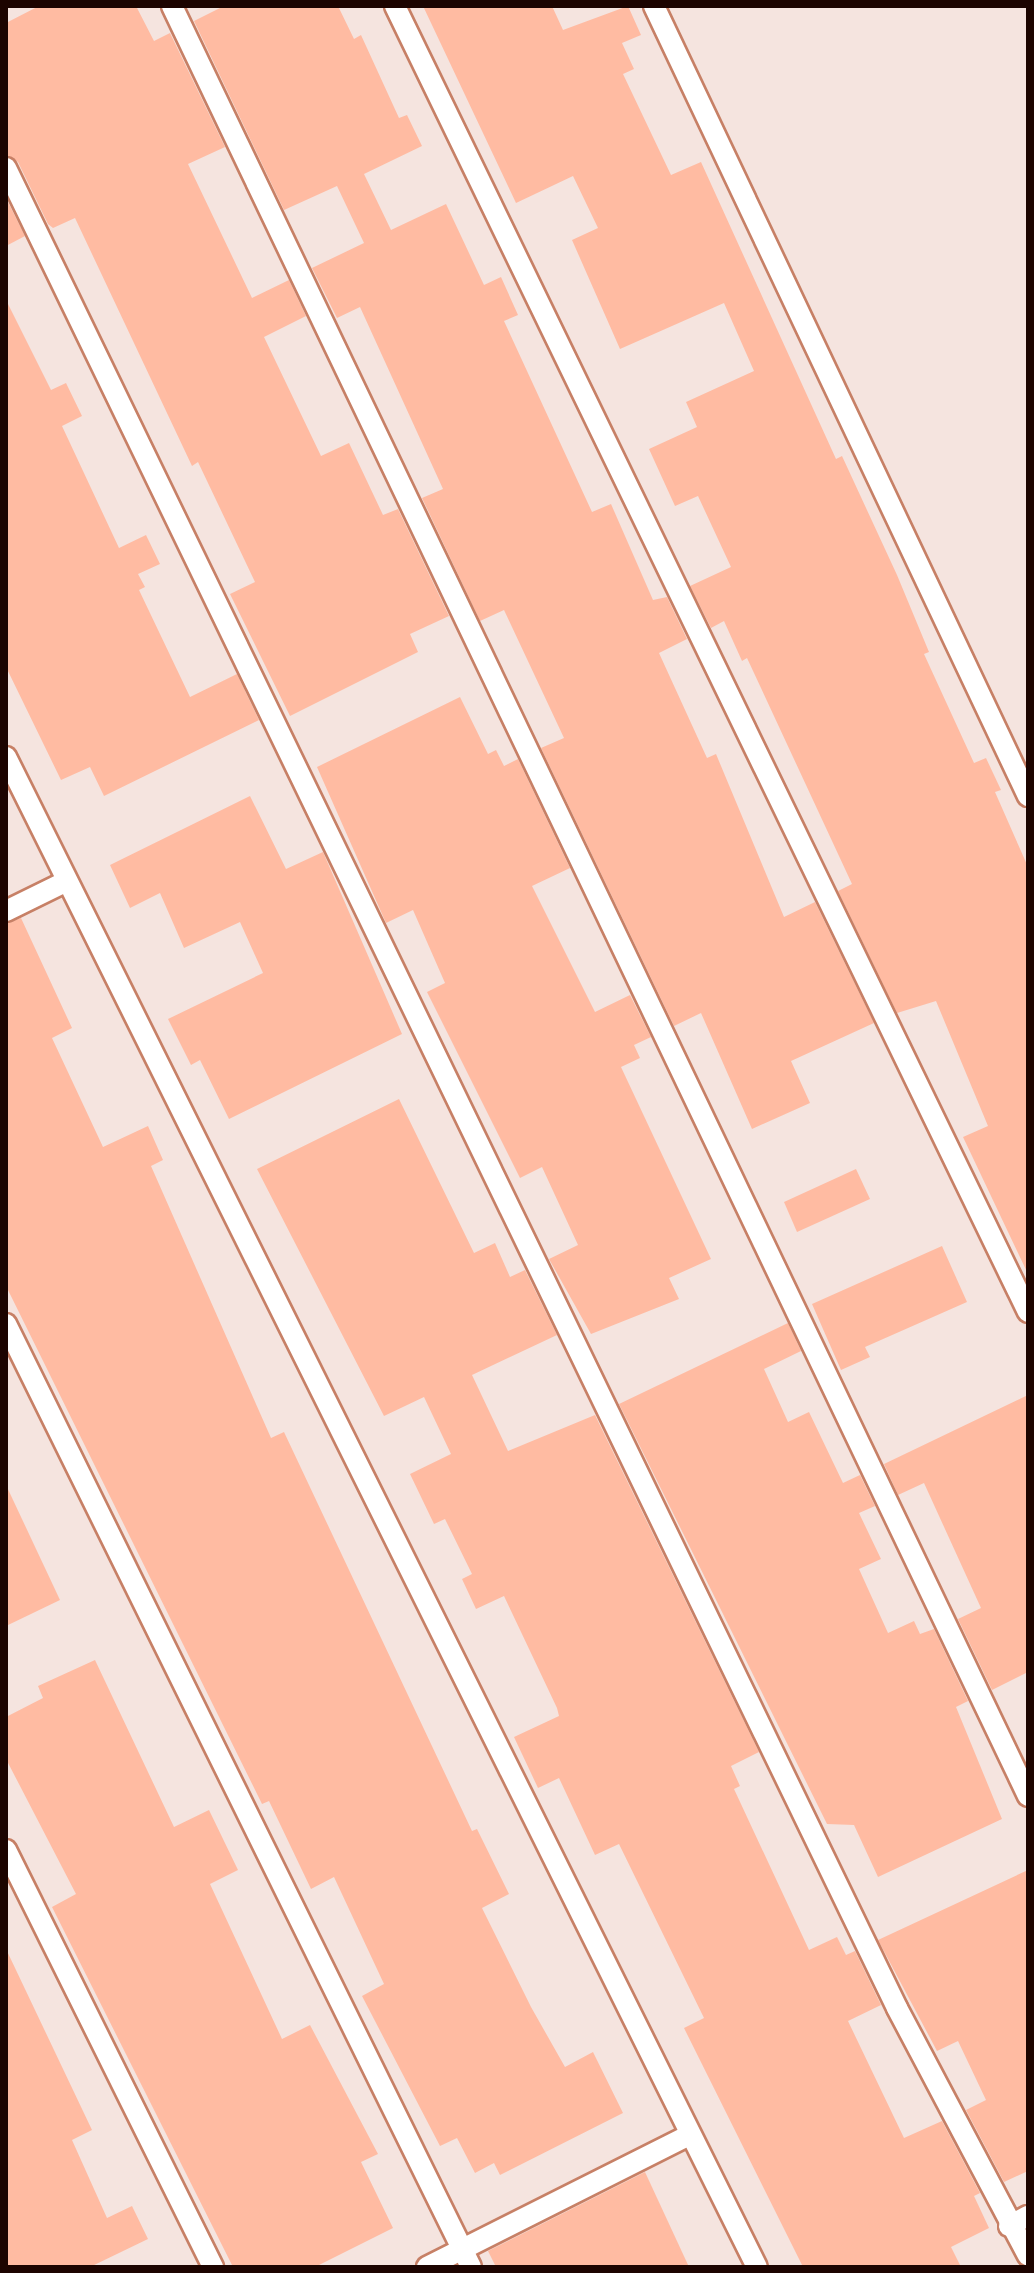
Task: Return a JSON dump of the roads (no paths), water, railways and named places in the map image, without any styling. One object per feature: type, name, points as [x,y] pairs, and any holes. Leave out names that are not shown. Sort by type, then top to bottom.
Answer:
[{"type":"lane","points":[[172,6],[1028,1796]]},
{"type":"lane","points":[[395,6],[1028,1312]]},
{"type":"lane","points":[[654,6],[1028,796]]},
{"type":"lane","points":[[6,168],[897,2008],[1009,2226],[1028,2255]]},
{"type":"lane","points":[[6,757],[757,2267]]},
{"type":"lane","points":[[6,911],[67,881]]},
{"type":"lane","points":[[6,1324],[467,2258]]},
{"type":"lane","points":[[6,1850],[213,2267]]},
{"type":"lane","points":[[427,2267],[467,2258],[690,2135]]},
{"type":"lane","points":[[1009,2226],[1028,2216]]}]
